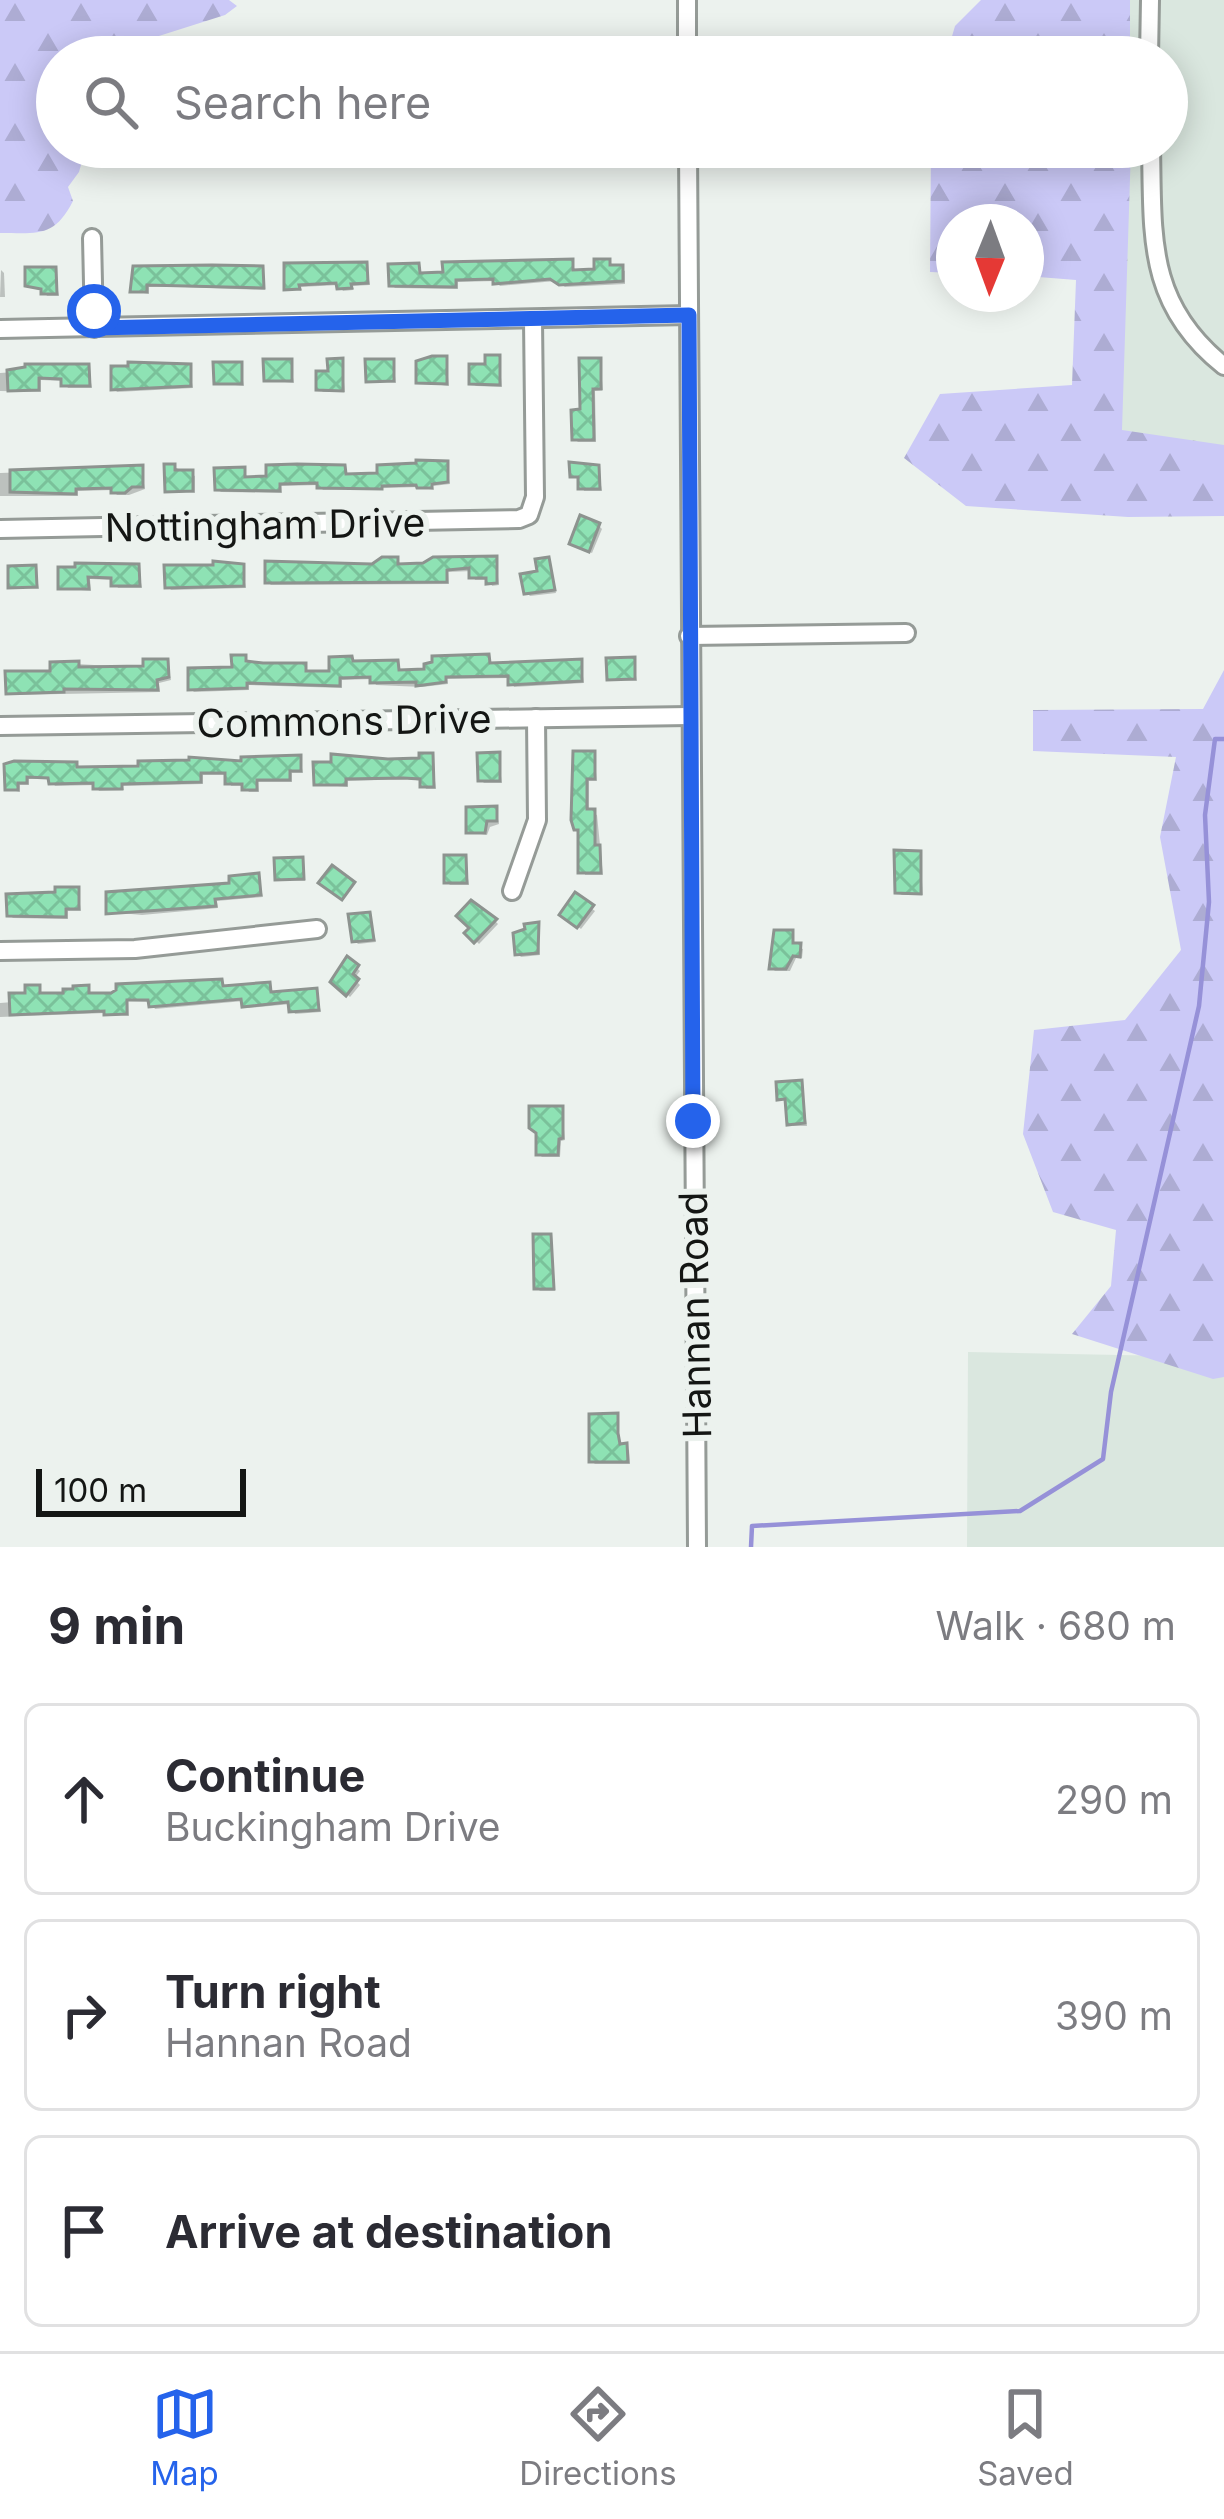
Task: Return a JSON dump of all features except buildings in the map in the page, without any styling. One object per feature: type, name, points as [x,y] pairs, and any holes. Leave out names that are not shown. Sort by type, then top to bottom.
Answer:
[{"type":"street","points":[[687,0],[687,36]]},
{"type":"street","points":[[1149,36],[1150,0]]},
{"type":"street","name":"Hannan Road","points":[[688,168],[698,1547]]},
{"type":"street","points":[[1151,168],[1150,218],[1160,278],[1185,326],[1224,366]]},
{"type":"street","points":[[92,238],[94,328]]},
{"type":"street","points":[[0,329],[689,315]]},
{"type":"street","name":"Nottingham Drive","points":[[0,529],[511,520],[529,514],[535,483],[532,320]]},
{"type":"street","points":[[689,636],[907,633]]},
{"type":"street","name":"Commons Drive","points":[[0,726],[689,716]]},
{"type":"street","points":[[512,890],[537,820],[536,718]]},
{"type":"street","points":[[0,951],[135,949],[317,929]]},
{"type":"shaded area","points":[[1113,0],[1224,0],[1224,461],[1106,459],[1111,168],[1188,168],[1188,36],[1112,36]]},
{"type":"shaded area","points":[[968,1352],[1224,1357],[1224,1547],[967,1547]]},
{"type":"green space","points":[[0,0],[229,0],[237,6],[225,15],[159,36],[36,36],[36,168],[80,168],[68,187],[73,201],[59,222],[44,231],[0,233]]},
{"type":"green space","points":[[981,0],[1130,0],[1130,36],[952,36],[955,26]]},
{"type":"green space","points":[[931,168],[1130,168],[1122,430],[1224,445],[1224,516],[1128,517],[966,506],[904,458],[940,394],[1072,385],[1076,280],[1044,277],[1044,204],[936,204],[936,272],[930,272]]},
{"type":"green space","points":[[1224,670],[1224,1377],[1213,1379],[1072,1334],[1111,1286],[1116,1230],[1053,1212],[1023,1134],[1034,1030],[1125,1020],[1181,950],[1160,837],[1176,757],[1033,751],[1033,710],[1203,709]]},
{"type":"waterway","points":[[751,1547],[752,1526],[1020,1511],[1103,1459],[1111,1392],[1199,1006],[1209,902],[1205,815],[1215,739],[1224,739]]},
{"type":"route","points":[[94,311],[94,328],[689,315],[693,1121]]}]
